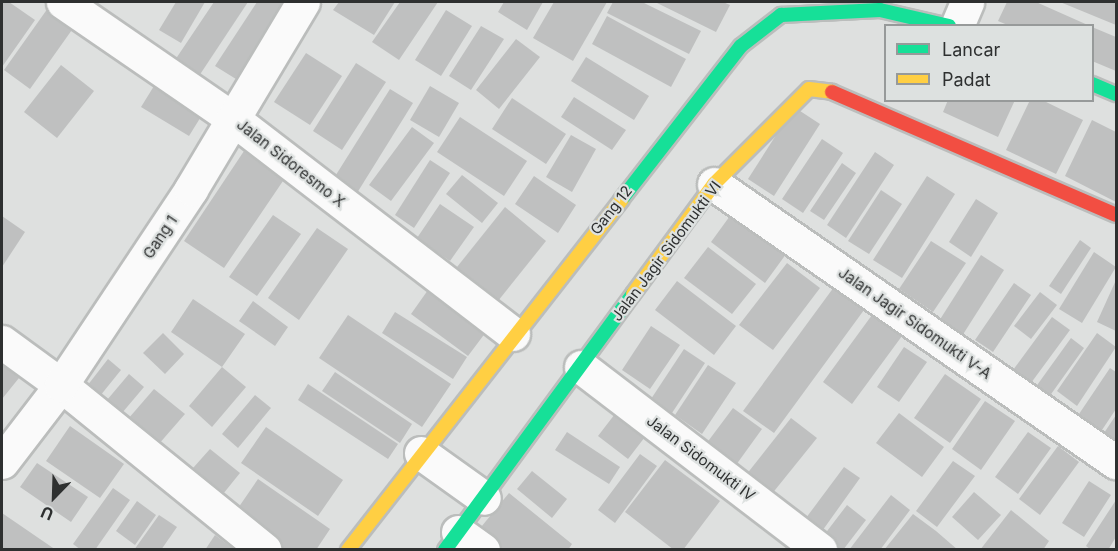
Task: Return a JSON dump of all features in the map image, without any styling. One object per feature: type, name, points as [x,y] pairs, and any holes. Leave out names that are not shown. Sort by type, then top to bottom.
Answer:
[{"type":"street","name":"Jalan Sidoresmo X","points":[[63,2],[233,119],[513,334]]},
{"type":"street","name":"Gang 1","points":[[2,462],[61,385],[191,189],[303,2]]},
{"type":"street","points":[[958,24],[967,2]]},
{"type":"street","name":"Gang 12","points":[[348,549],[513,334],[773,8],[880,10],[940,24]]},
{"type":"street","points":[[1094,85],[1116,94]]},
{"type":"street","name":"Jalan Jagir Sidomukti VI","points":[[462,544],[484,498],[714,184],[809,88],[824,88],[1116,214]]},
{"type":"street","name":"Jalan Jagir Sidomukti V-A","points":[[714,184],[1116,462]]},
{"type":"street","points":[[2,342],[61,385],[265,549]]},
{"type":"street","name":"Jalan Sidomukti IV","points":[[581,367],[820,549]]},
{"type":"street","points":[[421,453],[484,498]]},
{"type":"building","points":[[2,2],[9,2],[35,20],[2,67]]},
{"type":"building","points":[[176,2],[205,2],[181,43],[159,30]]},
{"type":"building","points":[[214,2],[248,2],[197,79],[173,63]]},
{"type":"building","points":[[257,2],[298,2],[244,84],[215,66]]},
{"type":"building","points":[[339,2],[395,2],[374,35],[333,10]]},
{"type":"building","points":[[400,2],[438,2],[399,60],[372,42]]},
{"type":"building","points":[[504,2],[543,2],[527,30],[498,12]]},
{"type":"building","points":[[554,2],[607,2],[573,61],[533,38]]},
{"type":"building","points":[[613,2],[642,2],[701,31],[689,54],[607,13]]},
{"type":"building","points":[[655,2],[723,2],[730,5],[716,32]]},
{"type":"building","points":[[1007,2],[1036,2],[1086,24],[1005,24],[998,21]]},
{"type":"building","points":[[1060,2],[1116,2],[1116,25]]},
{"type":"building","points":[[48,8],[74,27],[30,89],[4,70]]},
{"type":"building","points":[[446,10],[472,26],[441,76],[415,60]]},
{"type":"building","points":[[607,16],[686,59],[671,87],[592,44]]},
{"type":"building","points":[[481,26],[504,39],[471,90],[449,76]]},
{"type":"building","points":[[1094,28],[1116,37],[1116,71],[1094,62]]},
{"type":"building","points":[[516,39],[540,57],[499,109],[476,90]]},
{"type":"building","points":[[306,53],[342,76],[310,125],[274,102]]},
{"type":"building","points":[[586,57],[649,96],[634,120],[571,81]]},
{"type":"building","points":[[356,63],[386,82],[342,150],[313,131]]},
{"type":"building","points":[[61,65],[94,91],[57,138],[24,112]]},
{"type":"building","points":[[154,86],[202,115],[189,136],[141,107]]},
{"type":"building","points":[[430,86],[459,103],[439,137],[410,120]]},
{"type":"building","points":[[390,89],[413,103],[357,193],[334,178]]},
{"type":"building","points":[[574,97],[626,130],[612,150],[561,117]]},
{"type":"building","points":[[512,98],[566,134],[546,164],[492,129]]},
{"type":"building","points":[[947,102],[1014,102],[998,137],[943,112]]},
{"type":"building","points":[[1029,102],[1046,102],[1083,120],[1056,174],[1006,150]]},
{"type":"building","points":[[794,107],[820,124],[774,196],[748,179]]},
{"type":"building","points":[[460,117],[527,161],[504,196],[437,152]]},
{"type":"building","points":[[1092,120],[1116,132],[1116,202],[1065,176]]},
{"type":"building","points":[[412,127],[434,143],[391,201],[369,185]]},
{"type":"building","points":[[571,135],[596,149],[572,192],[546,177]]},
{"type":"building","points":[[822,139],[843,153],[803,213],[782,199]]},
{"type":"building","points":[[244,151],[285,178],[224,268],[184,241]]},
{"type":"building","points":[[875,152],[894,165],[846,238],[827,225]]},
{"type":"building","points":[[430,160],[450,173],[414,228],[395,215]]},
{"type":"building","points":[[842,163],[856,173],[824,220],[810,211]]},
{"type":"building","points":[[462,175],[498,203],[482,223],[446,194]]},
{"type":"building","points":[[534,176],[576,205],[558,233],[515,204]]},
{"type":"building","points":[[927,176],[955,194],[902,278],[873,260]]},
{"type":"building","points":[[881,190],[902,204],[869,254],[848,241]]},
{"type":"building","points":[[976,199],[998,213],[971,257],[949,242]]},
{"type":"building","points":[[440,204],[474,227],[450,261],[417,238]]},
{"type":"building","points":[[505,207],[546,241],[494,306],[453,272]]},
{"type":"building","points":[[735,209],[789,250],[765,283],[711,242]]},
{"type":"building","points":[[273,215],[301,234],[257,296],[229,277]]},
{"type":"building","points":[[2,216],[25,232],[2,267]]},
{"type":"building","points":[[317,228],[348,249],[299,320],[268,298]]},
{"type":"building","points":[[1080,240],[1091,248],[1061,294],[1049,286]]},
{"type":"building","points":[[931,241],[966,263],[933,312],[899,289]]},
{"type":"building","points":[[708,247],[756,284],[732,314],[684,278]]},
{"type":"building","points":[[1094,252],[1116,267],[1082,323],[1059,309]]},
{"type":"building","points":[[981,255],[1004,270],[962,336],[939,321]]},
{"type":"building","points":[[787,263],[820,288],[773,350],[739,325]]},
{"type":"building","points":[[1116,280],[1116,331],[1097,322]]},
{"type":"building","points":[[677,281],[736,326],[714,355],[655,310]]},
{"type":"building","points":[[1014,283],[1031,295],[993,352],[975,340]]},
{"type":"building","points":[[834,287],[864,310],[774,433],[743,411]]},
{"type":"building","points":[[428,290],[486,332],[468,356],[411,314]]},
{"type":"building","points":[[1040,292],[1057,305],[1031,339],[1014,326]]},
{"type":"building","points":[[193,299],[245,334],[222,367],[171,332]]},
{"type":"building","points":[[253,301],[288,327],[275,346],[239,321]]},
{"type":"building","points":[[395,312],[467,357],[453,379],[382,333]]},
{"type":"building","points":[[348,315],[451,384],[422,427],[319,358]]},
{"type":"building","points":[[872,315],[902,336],[852,404],[823,382]]},
{"type":"building","points":[[1052,317],[1070,330],[1031,383],[1013,370]]},
{"type":"building","points":[[651,326],[680,345],[650,389],[622,370]]},
{"type":"building","points":[[163,333],[184,354],[165,374],[143,353]]},
{"type":"building","points":[[1097,333],[1116,347],[1077,406],[1057,391]]},
{"type":"building","points":[[1071,338],[1084,348],[1049,397],[1035,388]]},
{"type":"building","points":[[904,347],[927,362],[899,402],[877,387]]},
{"type":"building","points":[[684,349],[705,363],[670,416],[649,402]]},
{"type":"building","points":[[108,359],[121,370],[100,396],[87,386]]},
{"type":"building","points":[[2,364],[19,378],[2,399]]},
{"type":"building","points":[[708,365],[736,383],[702,434],[675,415]]},
{"type":"building","points":[[222,367],[246,387],[212,427],[189,406]]},
{"type":"building","points":[[1110,368],[1116,372],[1116,409],[1102,430],[1079,414]]},
{"type":"building","points":[[335,372],[412,424],[400,443],[322,391]]},
{"type":"building","points":[[129,374],[144,387],[122,413],[107,400]]},
{"type":"building","points":[[945,374],[981,399],[950,443],[914,418]]},
{"type":"building","points":[[308,384],[398,444],[388,459],[298,400]]},
{"type":"building","points":[[154,389],[185,414],[158,445],[128,419]]},
{"type":"building","points":[[255,395],[271,408],[238,448],[222,434]]},
{"type":"building","points":[[985,401],[1015,421],[981,470],[952,449]]},
{"type":"building","points":[[733,408],[762,429],[736,465],[706,444]]},
{"type":"building","points":[[618,410],[648,433],[628,459],[598,436]]},
{"type":"building","points":[[899,413],[944,447],[922,477],[876,443]]},
{"type":"building","points":[[1116,415],[1116,441],[1104,433]]},
{"type":"building","points":[[791,418],[817,438],[771,495],[746,475]]},
{"type":"building","points":[[70,426],[124,464],[100,498],[46,461]]},
{"type":"building","points":[[266,427],[343,480],[318,516],[241,463]]},
{"type":"building","points":[[567,432],[620,467],[609,484],[555,450]]},
{"type":"building","points":[[1028,432],[1051,448],[1018,494],[995,477]]},
{"type":"building","points":[[1058,446],[1079,462],[1040,515],[1019,499]]},
{"type":"building","points":[[210,449],[240,473],[223,494],[193,468]]},
{"type":"building","points":[[640,454],[657,466],[615,523],[598,510]]},
{"type":"building","points":[[665,460],[720,501],[683,550],[674,550],[625,512]]},
{"type":"building","points":[[953,461],[975,476],[937,527],[916,511]]},
{"type":"building","points":[[37,463],[88,497],[71,522],[20,487]]},
{"type":"building","points":[[844,467],[860,478],[820,534],[803,522]]},
{"type":"building","points":[[532,471],[567,499],[552,518],[517,489]]},
{"type":"building","points":[[258,479],[330,529],[316,550],[279,550],[232,517]]},
{"type":"building","points":[[1089,481],[1111,495],[1084,537],[1062,523]]},
{"type":"building","points":[[113,488],[130,500],[95,550],[81,550],[73,544]]},
{"type":"building","points":[[974,492],[1001,515],[978,540],[952,517]]},
{"type":"building","points":[[509,493],[572,544],[568,550],[500,550],[477,532]]},
{"type":"building","points":[[891,495],[910,510],[880,550],[849,550]]},
{"type":"building","points":[[1116,500],[1116,537],[1108,550],[1091,550],[1086,546]]},
{"type":"building","points":[[137,501],[156,515],[135,545],[116,531]]},
{"type":"building","points":[[847,505],[866,520],[843,550],[834,550],[821,539]]},
{"type":"building","points":[[1011,510],[1049,541],[1043,550],[980,550]]},
{"type":"building","points":[[2,513],[56,550],[2,550]]},
{"type":"building","points":[[913,514],[936,531],[958,550],[884,550]]},
{"type":"building","points":[[159,515],[177,527],[161,550],[134,550]]},
{"type":"building","points":[[215,535],[235,550],[205,550]]},
{"type":"traffic: fast","points":[[621,200],[741,46],[781,15],[880,10],[940,24]]},
{"type":"traffic: fast","points":[[1094,85],[1116,94]]},
{"type":"traffic: fast","points":[[445,550],[633,294]]},
{"type":"traffic: slow","points":[[633,294],[714,184],[809,89],[832,92]]},
{"type":"traffic: slow","points":[[348,550],[621,200]]},
{"type":"traffic: jam","points":[[832,92],[1116,215]]}]
